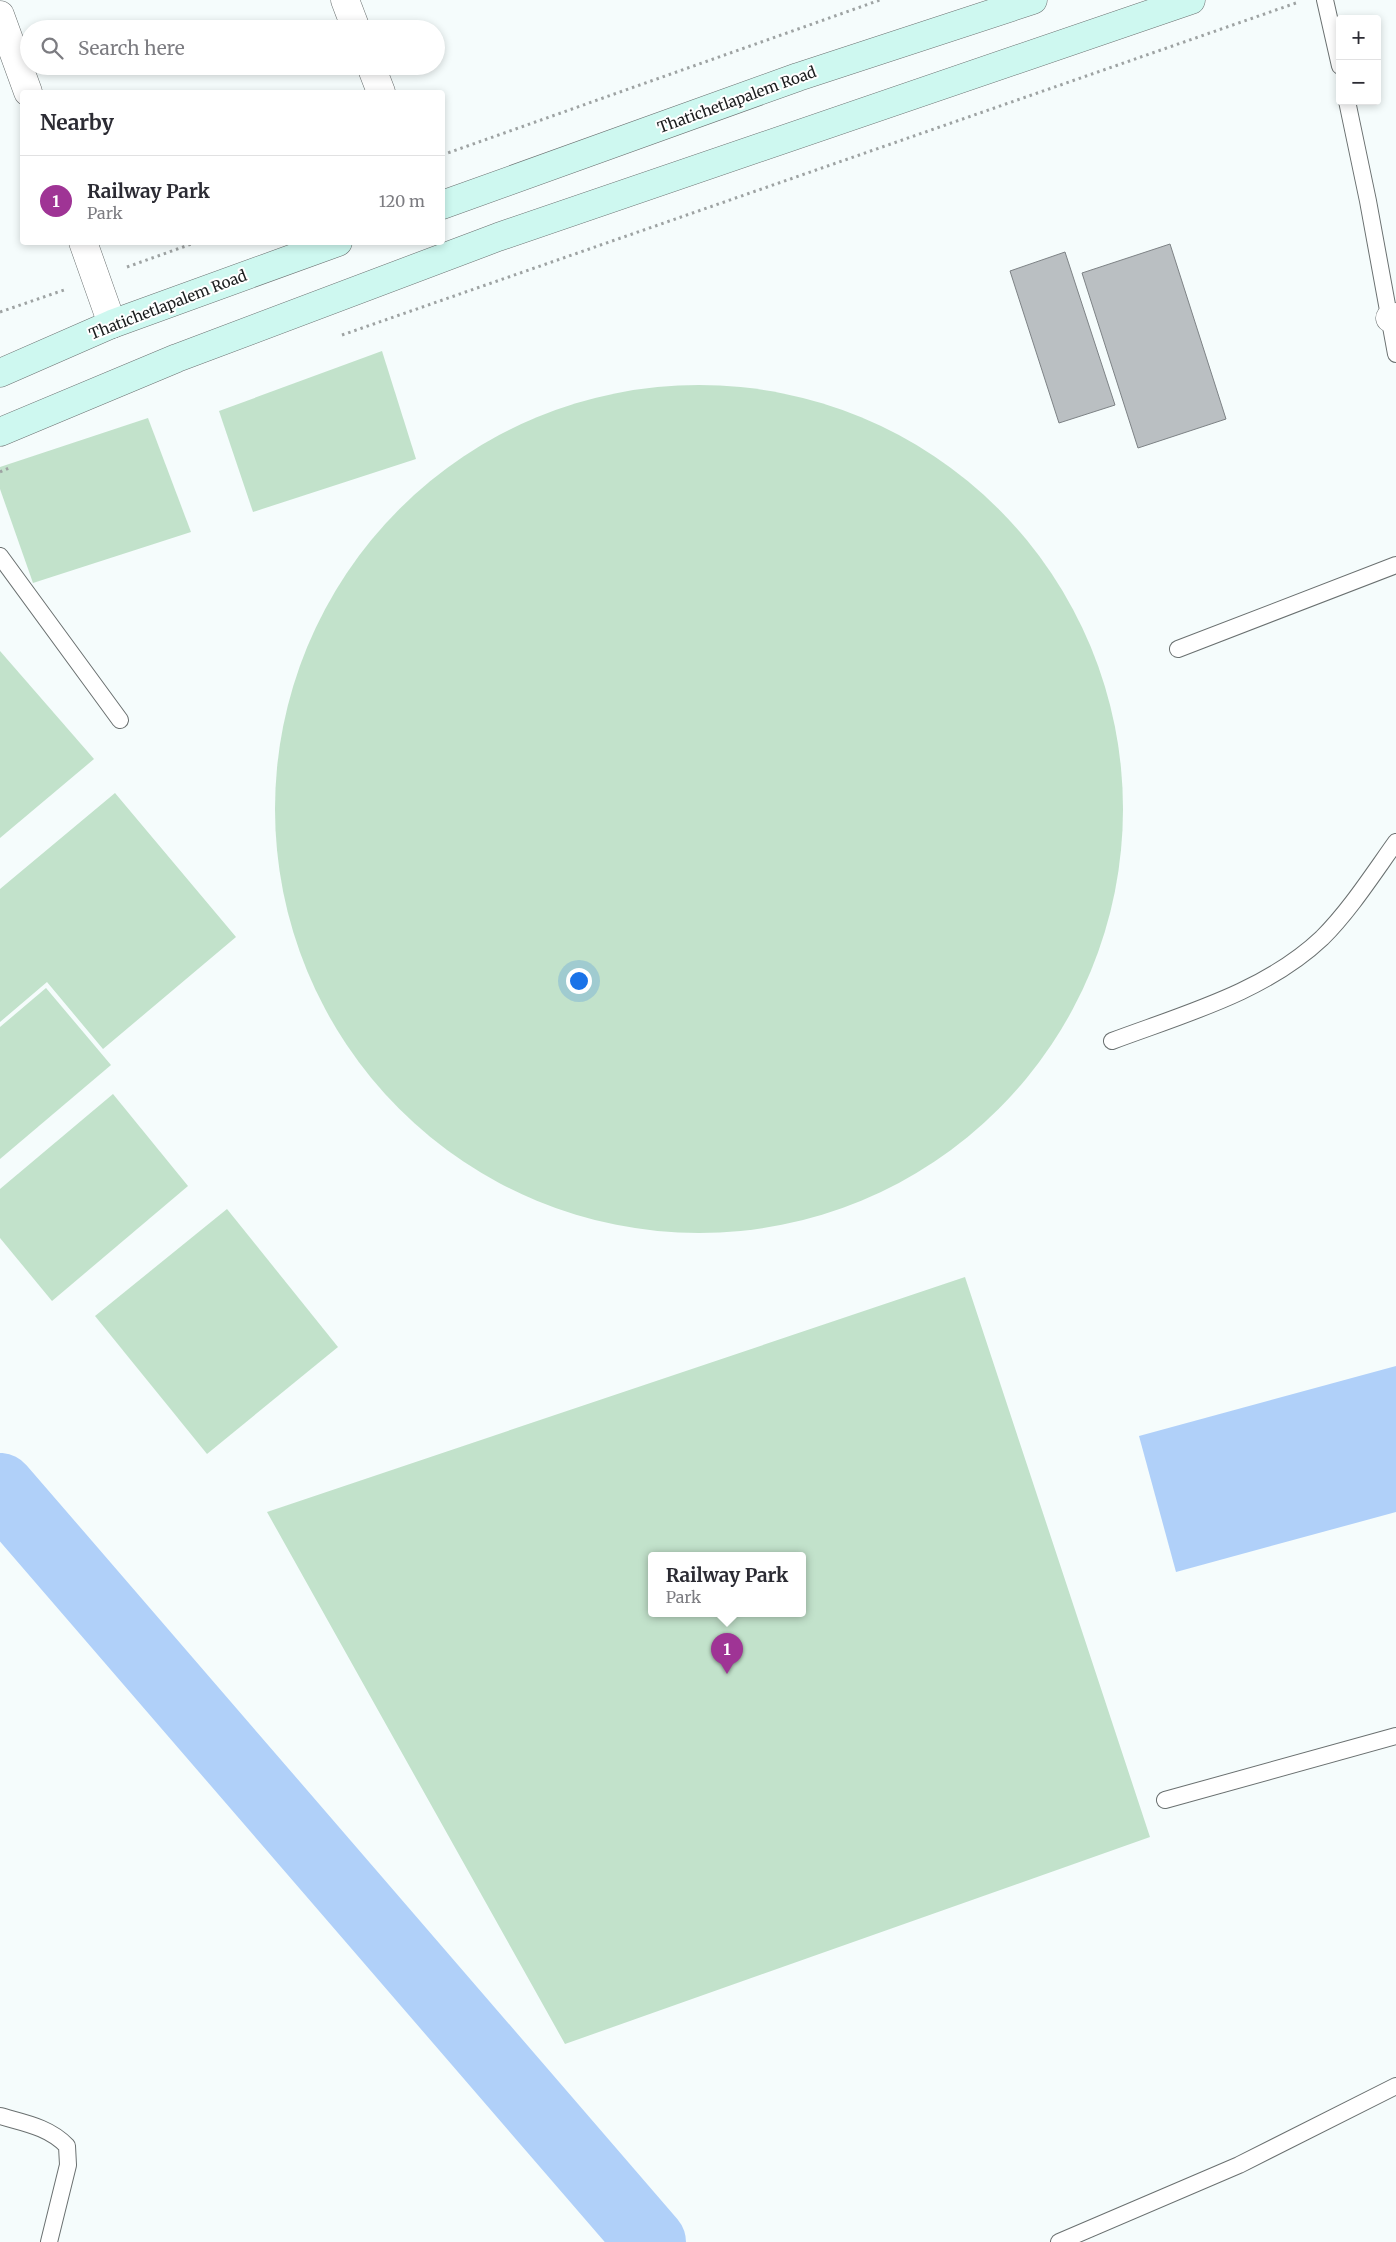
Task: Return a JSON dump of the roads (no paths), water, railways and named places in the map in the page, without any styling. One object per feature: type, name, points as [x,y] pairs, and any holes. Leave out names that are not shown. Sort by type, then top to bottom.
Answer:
[{"type":"main road","points":[[0,432],[176,358],[498,236],[1191,0]]},
{"type":"main road","name":"Thatichetlapalem Road","points":[[445,204],[798,77],[1024,2]]},
{"type":"main road","name":"Thatichetlapalem Road","points":[[0,373],[112,324],[330,245]]},
{"type":"street","points":[[345,0],[353,20]]},
{"type":"street","points":[[0,15],[20,70]]},
{"type":"street","points":[[22,75],[27,90]]},
{"type":"street","points":[[374,75],[380,90]]},
{"type":"street","points":[[84,245],[112,324]]},
{"type":"lane","points":[[1325,0],[1339,60]]},
{"type":"lane","points":[[1348,105],[1393,318],[1396,354]]},
{"type":"lane","points":[[0,556],[120,720]]},
{"type":"lane","points":[[1178,649],[1396,565]]},
{"type":"lane","points":[[1112,1041],[1220,1001],[1278,972],[1322,938],[1356,897],[1396,842]]},
{"type":"lane","points":[[1165,1800],[1396,1736]]},
{"type":"lane","points":[[1060,2242],[1238,2164],[1396,2086]]},
{"type":"lane","points":[[0,2116],[34,2125],[56,2135],[67,2146],[68,2165],[49,2242]]},
{"type":"water","points":[[1396,1366],[1396,1512],[1176,1572],[1139,1436]]},
{"type":"waterway","points":[[0,1488],[651,2242]]},
{"type":"place","name":"Railway Park","points":[[727,1674]]}]
